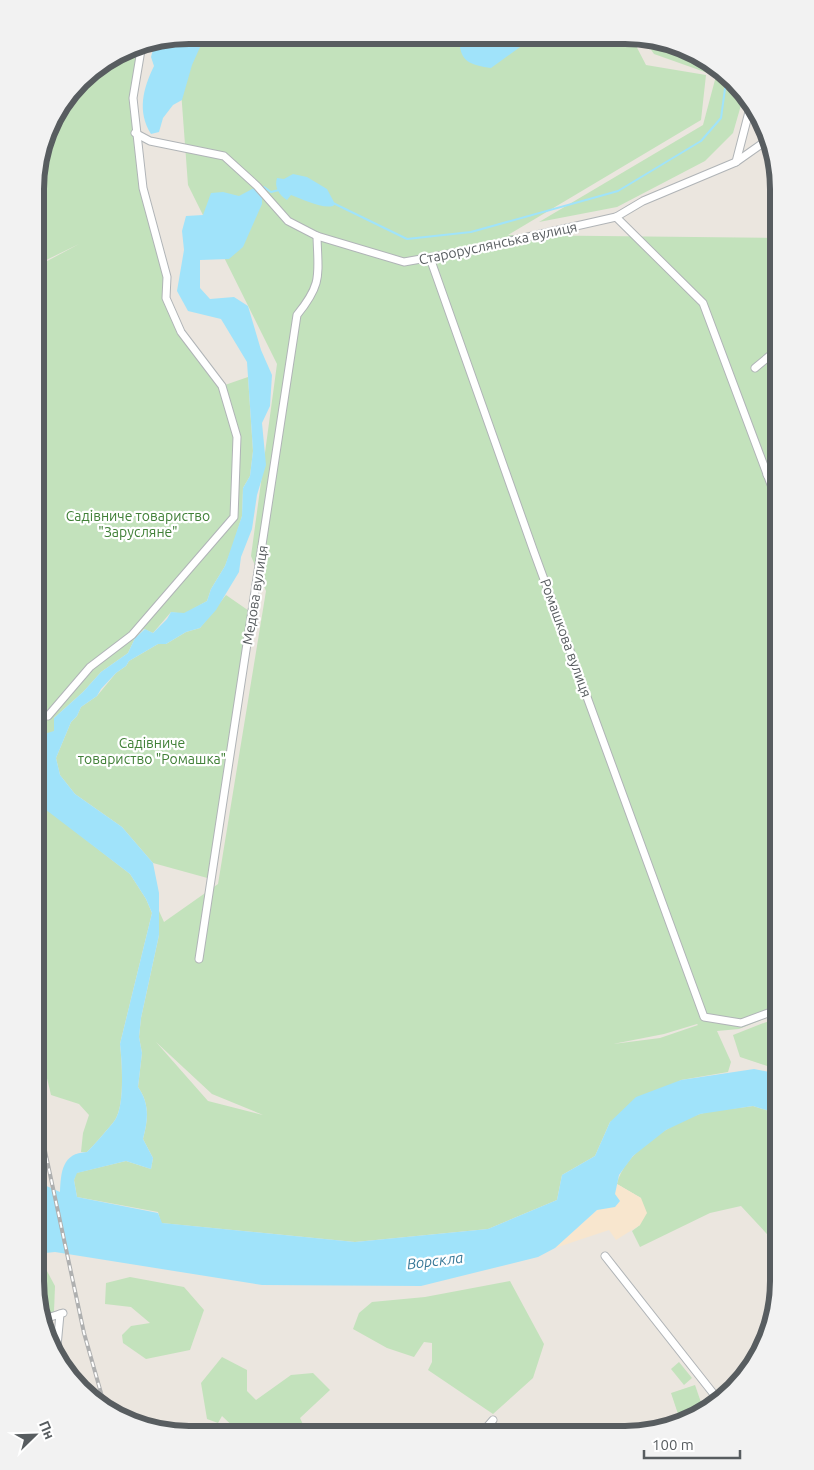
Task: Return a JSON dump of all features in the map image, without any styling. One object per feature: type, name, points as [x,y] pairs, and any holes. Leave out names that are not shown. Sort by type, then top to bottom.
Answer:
[{"type":"street","points":[[48,716],[90,667],[132,636],[234,516],[237,437],[222,386],[181,332],[166,298],[168,276],[143,188],[135,134],[133,98],[141,52]]},
{"type":"street","points":[[736,162],[749,113]]},
{"type":"street","name":"Староруслянська вулиця","points":[[135,134],[150,142],[224,156],[257,186],[288,221],[317,236],[404,262],[616,217],[643,201],[736,162],[763,143]]},
{"type":"street","points":[[616,217],[703,303],[770,484]]},
{"type":"street","name":"Медова вулиця","points":[[199,959],[297,315],[309,300],[318,283],[317,236]]},
{"type":"street","name":"Ромашкова вулиця","points":[[430,258],[528,535],[704,1017],[741,1023],[770,1012]]},
{"type":"street","points":[[755,368],[770,356]]},
{"type":"street","points":[[605,1256],[714,1395]]},
{"type":"street","points":[[49,1318],[61,1314],[58,1342]]},
{"type":"street","points":[[488,1426],[494,1420]]},
{"type":"green space","points":[[178,45],[635,45],[646,65],[706,75],[701,120],[508,235],[770,238],[770,1017],[739,1029],[717,1031],[731,1062],[728,1072],[681,1080],[610,1122],[595,1156],[562,1175],[557,1200],[488,1229],[355,1242],[161,1223],[158,1212],[77,1197],[74,1180],[76,1173],[126,1161],[151,1169],[153,1158],[143,1139],[147,1112],[145,1100],[138,1087],[142,1053],[139,1037],[141,1018],[159,935],[159,911],[164,922],[218,884],[266,591],[251,556],[277,364],[188,185]],"holes":[[[698,1025],[660,1038],[613,1044],[664,1034]],[[156,1042],[212,1094],[263,1115],[208,1101]]]},
{"type":"green space","points":[[648,46],[672,51],[706,68],[716,76],[654,54]]},
{"type":"green space","name":"Садівниче товариство \"Зарусляне\"","points":[[141,52],[133,98],[143,188],[167,277],[167,298],[181,332],[222,386],[248,377],[253,451],[250,476],[243,488],[242,516],[233,545],[225,566],[211,589],[207,601],[184,614],[171,612],[153,633],[144,629],[135,638],[128,653],[101,672],[83,692],[54,718],[54,731],[44,745],[44,263],[79,244],[44,261],[44,189],[49,151],[55,133],[68,108],[80,93],[93,80],[116,63]]},
{"type":"green space","points":[[716,76],[742,103],[733,133],[705,161],[617,207],[539,222],[703,125]]},
{"type":"green space","name":"Садівниче товариство \"Ромашка\"","points":[[226,595],[252,613],[211,879],[153,863],[122,827],[75,794],[60,775],[56,758],[71,722],[77,716],[81,707],[97,696],[116,673],[126,666],[129,661],[158,644],[166,644],[186,632],[200,628]]},
{"type":"green space","points":[[44,807],[130,874],[146,899],[152,913],[120,1044],[122,1094],[115,1120],[87,1152],[81,1152],[83,1133],[89,1115],[79,1104],[51,1095],[44,1066]]},
{"type":"green space","points":[[770,1021],[770,1067],[740,1057],[733,1035]]},
{"type":"green space","points":[[753,1106],[770,1111],[770,1237],[741,1206],[710,1213],[640,1247],[632,1231],[640,1225],[641,1198],[617,1184],[621,1173],[639,1151],[663,1132],[689,1118],[713,1111]]},
{"type":"green space","points":[[44,1265],[55,1286],[54,1312],[48,1314],[45,1300]]},
{"type":"green space","points":[[130,1277],[184,1287],[204,1310],[190,1350],[146,1359],[123,1343],[122,1335],[131,1326],[150,1323],[131,1307],[105,1304],[106,1283]]},
{"type":"green space","points":[[510,1281],[544,1344],[533,1378],[493,1414],[428,1370],[432,1362],[432,1343],[424,1342],[414,1357],[387,1348],[353,1329],[359,1313],[372,1302],[425,1297]]},
{"type":"green space","points":[[222,1357],[247,1370],[247,1391],[256,1400],[291,1375],[313,1373],[330,1390],[300,1418],[304,1426],[233,1426],[222,1416],[218,1423],[207,1419],[201,1383]]},
{"type":"green space","points":[[679,1362],[692,1378],[684,1385],[671,1369]]},
{"type":"green space","points":[[695,1385],[702,1404],[679,1416],[671,1393]]},
{"type":"sand","points":[[617,1184],[641,1198],[647,1213],[640,1225],[616,1240],[609,1230],[555,1248],[615,1194]]},
{"type":"water","points":[[201,44],[192,65],[182,100],[173,105],[163,118],[159,132],[151,134],[144,117],[143,100],[154,66],[151,57],[153,49],[170,45]]},
{"type":"water","points":[[524,44],[491,68],[471,63],[463,57],[460,45]]},
{"type":"water","points":[[293,174],[307,177],[327,189],[335,204],[328,207],[323,206],[291,195],[287,200],[284,198],[277,188],[277,178],[284,179]]},
{"type":"water","name":"Ворскла","points":[[254,188],[262,197],[262,204],[243,247],[229,259],[200,260],[200,288],[210,299],[234,297],[248,306],[261,350],[272,375],[270,406],[262,423],[266,465],[257,495],[252,529],[241,557],[239,572],[216,610],[200,628],[186,632],[166,644],[158,644],[129,661],[101,689],[97,696],[81,707],[77,716],[71,722],[56,758],[60,775],[75,794],[122,827],[153,863],[159,893],[159,935],[141,1018],[139,1037],[142,1053],[138,1087],[145,1100],[147,1112],[143,1139],[153,1158],[151,1169],[126,1161],[77,1173],[74,1180],[77,1197],[158,1213],[162,1223],[355,1242],[488,1229],[557,1200],[562,1175],[595,1156],[610,1122],[636,1097],[681,1080],[754,1069],[770,1072],[770,1111],[753,1106],[700,1114],[666,1130],[633,1156],[619,1175],[615,1194],[620,1201],[615,1207],[597,1210],[555,1248],[538,1257],[421,1286],[262,1285],[55,1252],[44,1253],[44,1185],[60,1192],[64,1165],[72,1156],[87,1152],[115,1120],[118,1113],[122,1094],[120,1044],[152,913],[146,899],[130,874],[44,808],[44,734],[54,731],[54,718],[83,692],[101,672],[128,653],[135,638],[145,629],[153,633],[167,619],[171,612],[184,613],[207,601],[211,589],[225,566],[242,516],[243,488],[250,476],[253,451],[247,362],[221,319],[188,311],[177,291],[184,250],[182,231],[186,216],[203,215],[211,193],[223,192],[239,196]]},
{"type":"waterway","points":[[333,203],[407,239],[471,232],[618,191],[701,141],[721,118],[726,85]]},
{"type":"waterway","points":[[264,187],[271,192],[279,190]]},
{"type":"railway","points":[[44,1146],[84,1333],[102,1397]]}]
